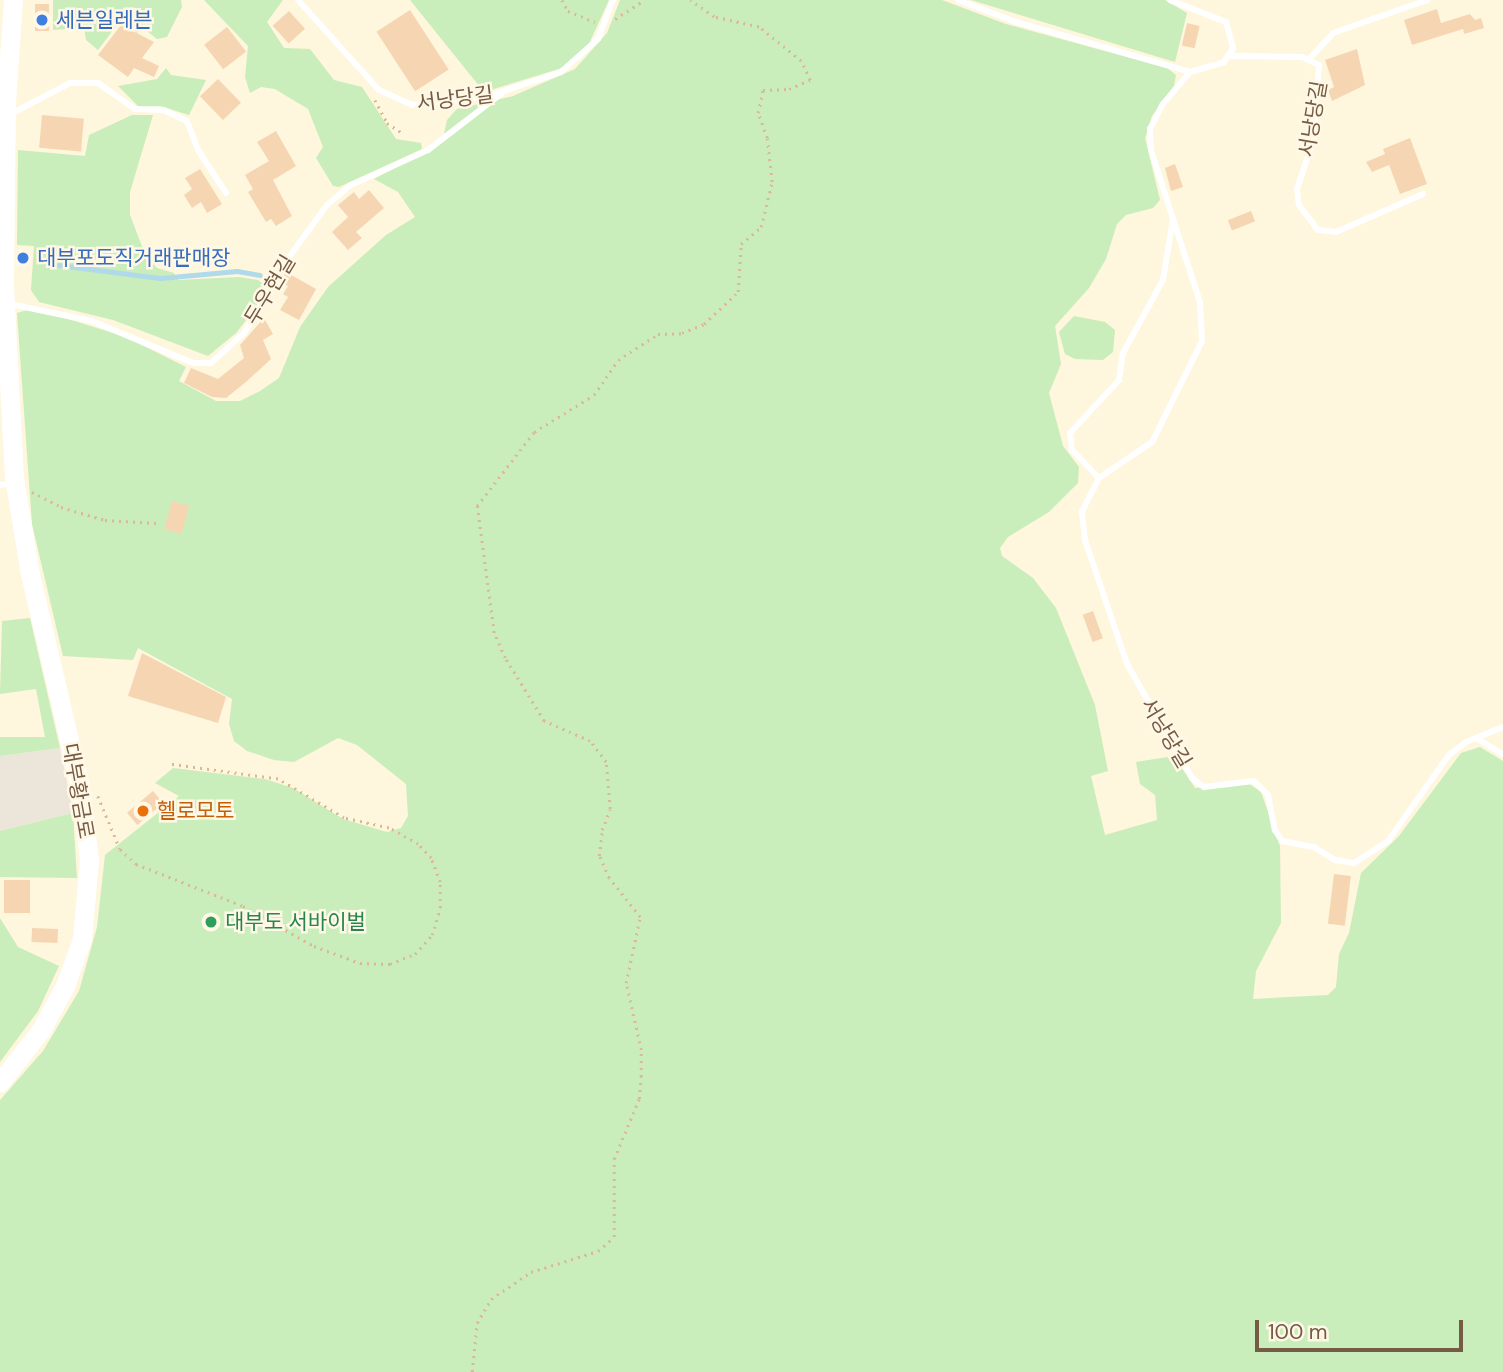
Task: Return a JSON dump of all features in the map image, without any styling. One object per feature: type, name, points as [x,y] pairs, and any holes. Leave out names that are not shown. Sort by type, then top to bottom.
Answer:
[{"type":"main road","name":"대부황금로","points":[[4,113],[13,0]]},
{"type":"main road","name":"대부황금로","points":[[0,57],[4,113],[4,303],[13,485],[27,562],[80,787],[89,860],[86,918],[68,977],[41,1030],[0,1082]]},
{"type":"lane","name":"서낭당길","points":[[298,0],[364,75],[390,99],[412,105],[502,93],[576,62],[598,39],[613,0]]},
{"type":"lane","points":[[958,0],[1016,22],[1190,72]]},
{"type":"lane","points":[[1170,0],[1226,22],[1232,35],[1230,56]]},
{"type":"lane","name":"서낭당길","points":[[1310,58],[1333,33],[1427,0]]},
{"type":"lane","name":"서낭당길","points":[[1423,194],[1331,234],[1311,222],[1299,205],[1297,189],[1312,148],[1321,78],[1319,65],[1310,58],[1230,56],[1215,68],[1190,72],[1154,117],[1148,139],[1200,302],[1202,341],[1152,442],[1099,478],[1082,512],[1085,540],[1127,664],[1150,711],[1199,786],[1254,781],[1268,795],[1275,830],[1282,841],[1314,847],[1335,860],[1354,863],[1381,848],[1442,762],[1476,738],[1503,727]]},
{"type":"lane","points":[[4,113],[70,83],[99,83],[135,109],[164,110],[187,121],[198,150],[226,193]]},
{"type":"lane","name":"두우현길","points":[[4,303],[92,321],[193,363],[211,363],[244,333],[284,264],[327,205],[351,185],[428,150],[502,93]]},
{"type":"lane","name":"서낭당길","points":[[1099,478],[1072,450],[1070,433],[1122,374],[1123,353],[1163,280],[1172,219]]},
{"type":"lane","points":[[1476,738],[1503,754]]},
{"type":"path","points":[[472,1372],[477,1322],[491,1299],[531,1272],[598,1251],[614,1237],[614,1159],[639,1099],[641,1077],[641,1050],[626,984],[640,917],[609,878],[599,856],[602,830],[610,809],[606,762],[590,741],[544,721],[505,658],[494,633],[477,506],[534,432],[594,395],[618,360],[659,334],[681,333],[704,324],[738,292],[741,244],[761,228],[772,182],[767,138],[758,113],[763,90],[789,89],[810,80],[801,61],[760,27],[714,17],[690,0]]},
{"type":"path","points":[[364,75],[387,123],[404,134]]},
{"type":"path","points":[[13,485],[83,514],[123,523],[156,523]]},
{"type":"path","points":[[89,791],[102,799],[120,849],[136,864],[243,906],[314,946],[360,963],[390,964],[415,954],[432,935],[440,908],[440,882],[431,858],[418,844],[389,828],[344,818],[278,779],[169,764]]},
{"type":"shaded area","points":[[60,748],[73,813],[0,831],[0,756]]},
{"type":"green space","points":[[53,0],[181,0],[182,7],[167,37],[157,39],[142,27],[137,33],[120,21],[98,50],[86,40],[84,28],[53,30]]},
{"type":"green space","points":[[204,0],[283,0],[267,22],[284,48],[310,49],[334,80],[362,87],[396,139],[421,143],[422,149],[339,187],[333,186],[316,158],[323,147],[308,109],[275,89],[261,87],[250,93],[245,77],[248,46]]},
{"type":"green space","points":[[410,0],[609,0],[588,46],[562,68],[484,92]]},
{"type":"green space","points":[[620,0],[942,0],[1006,24],[1167,68],[1176,75],[1174,86],[1152,116],[1145,138],[1160,200],[1153,208],[1126,215],[1117,224],[1106,259],[1089,288],[1055,326],[1061,364],[1049,393],[1063,446],[1079,467],[1078,483],[1049,512],[1008,537],[1000,548],[1002,556],[1033,578],[1056,608],[1095,705],[1108,771],[1091,776],[1105,835],[1157,820],[1155,795],[1140,784],[1136,762],[1174,756],[1195,788],[1248,783],[1261,792],[1280,846],[1281,923],[1256,971],[1253,999],[1328,995],[1336,987],[1339,954],[1349,933],[1361,873],[1399,836],[1461,753],[1480,747],[1503,761],[1503,1372],[0,1372],[0,1100],[43,1051],[79,991],[97,927],[105,855],[179,796],[155,783],[173,768],[265,779],[293,788],[343,819],[387,832],[401,828],[408,816],[406,784],[357,745],[338,738],[294,762],[274,760],[247,751],[234,741],[229,724],[232,699],[138,648],[133,660],[63,656],[32,524],[17,313],[27,310],[68,319],[126,337],[186,367],[179,381],[216,401],[240,401],[260,391],[279,378],[300,327],[328,287],[386,235],[415,217],[398,192],[374,179],[442,143],[447,120],[457,109],[513,96],[575,69],[607,33]]},
{"type":"green space","points":[[971,0],[1165,0],[1187,13],[1175,62]]},
{"type":"green space","points":[[166,68],[171,75],[206,80],[189,115],[160,106],[139,107],[118,86],[157,79]]},
{"type":"green space","points":[[132,115],[153,115],[130,192],[130,215],[145,254],[157,268],[174,273],[178,280],[239,277],[258,280],[267,287],[260,302],[236,333],[208,356],[113,320],[39,302],[31,290],[34,246],[17,245],[18,150],[85,156],[89,135]]},
{"type":"green space","points":[[1074,316],[1105,322],[1115,330],[1113,352],[1103,360],[1075,359],[1065,354],[1059,332]]},
{"type":"green space","points":[[30,618],[60,748],[0,756],[0,737],[45,737],[36,689],[0,694],[2,621]]},
{"type":"green space","points":[[73,813],[77,878],[0,877],[0,831]]},
{"type":"green space","points":[[0,918],[18,947],[59,966],[38,1011],[0,1062]]},
{"type":"building","points":[[35,4],[49,4],[49,31],[35,31]]},
{"type":"building","points":[[1437,9],[1441,23],[1470,14],[1475,20],[1481,18],[1484,28],[1464,34],[1463,29],[1412,45],[1404,20]]},
{"type":"building","points":[[410,10],[449,70],[415,91],[376,32]]},
{"type":"building","points":[[289,11],[305,29],[289,44],[273,26]]},
{"type":"building","points":[[1187,23],[1200,26],[1194,48],[1182,45]]},
{"type":"building","points":[[121,25],[154,42],[142,58],[159,66],[154,77],[134,68],[128,77],[98,55]]},
{"type":"building","points":[[227,27],[246,51],[223,69],[204,45]]},
{"type":"building","points":[[1357,49],[1365,85],[1332,101],[1328,90],[1334,87],[1325,60]]},
{"type":"building","points":[[218,79],[241,103],[223,120],[200,96]]},
{"type":"building","points":[[42,115],[84,119],[81,152],[39,148]]},
{"type":"building","points":[[276,131],[296,166],[273,180],[292,216],[276,226],[271,219],[266,222],[248,192],[253,189],[245,175],[269,161],[257,142]]},
{"type":"building","points":[[1410,138],[1427,184],[1400,194],[1389,165],[1372,172],[1366,162],[1385,154],[1383,149]]},
{"type":"building","points":[[1175,164],[1183,187],[1171,191],[1165,168]]},
{"type":"building","points":[[200,169],[222,204],[207,213],[201,202],[192,208],[184,195],[192,189],[185,178]]},
{"type":"building","points":[[369,190],[384,208],[356,232],[362,238],[348,250],[332,232],[348,217],[338,205],[354,192],[359,199]]},
{"type":"building","points":[[1251,211],[1255,221],[1232,231],[1228,220]]},
{"type":"building","points":[[286,272],[316,289],[299,320],[280,310],[288,297],[283,294],[288,286],[280,282]]},
{"type":"building","points":[[264,318],[273,334],[263,340],[271,359],[246,382],[226,398],[212,397],[184,383],[191,368],[218,379],[244,358],[240,345]]},
{"type":"building","points":[[172,501],[189,506],[181,534],[164,529]]},
{"type":"building","points":[[1093,611],[1103,638],[1093,642],[1083,615]]},
{"type":"building","points":[[142,653],[226,697],[218,723],[128,696]]},
{"type":"building","points":[[153,791],[163,803],[137,825],[127,813]]},
{"type":"building","points":[[1334,874],[1351,876],[1345,926],[1328,924]]},
{"type":"building","points":[[4,880],[30,880],[30,913],[4,913]]},
{"type":"building","points":[[32,928],[58,929],[57,943],[32,942]]},
{"type":"waterway","points":[[59,265],[161,278],[237,271],[260,275]]},
{"type":"place","name":"세븐일레븐","points":[[42,20]]},
{"type":"place","name":"대부포도직거래판매장","points":[[23,258]]},
{"type":"place","name":"헬로모토","points":[[143,811]]},
{"type":"place","name":"대부도 서바이벌","points":[[211,922]]}]
